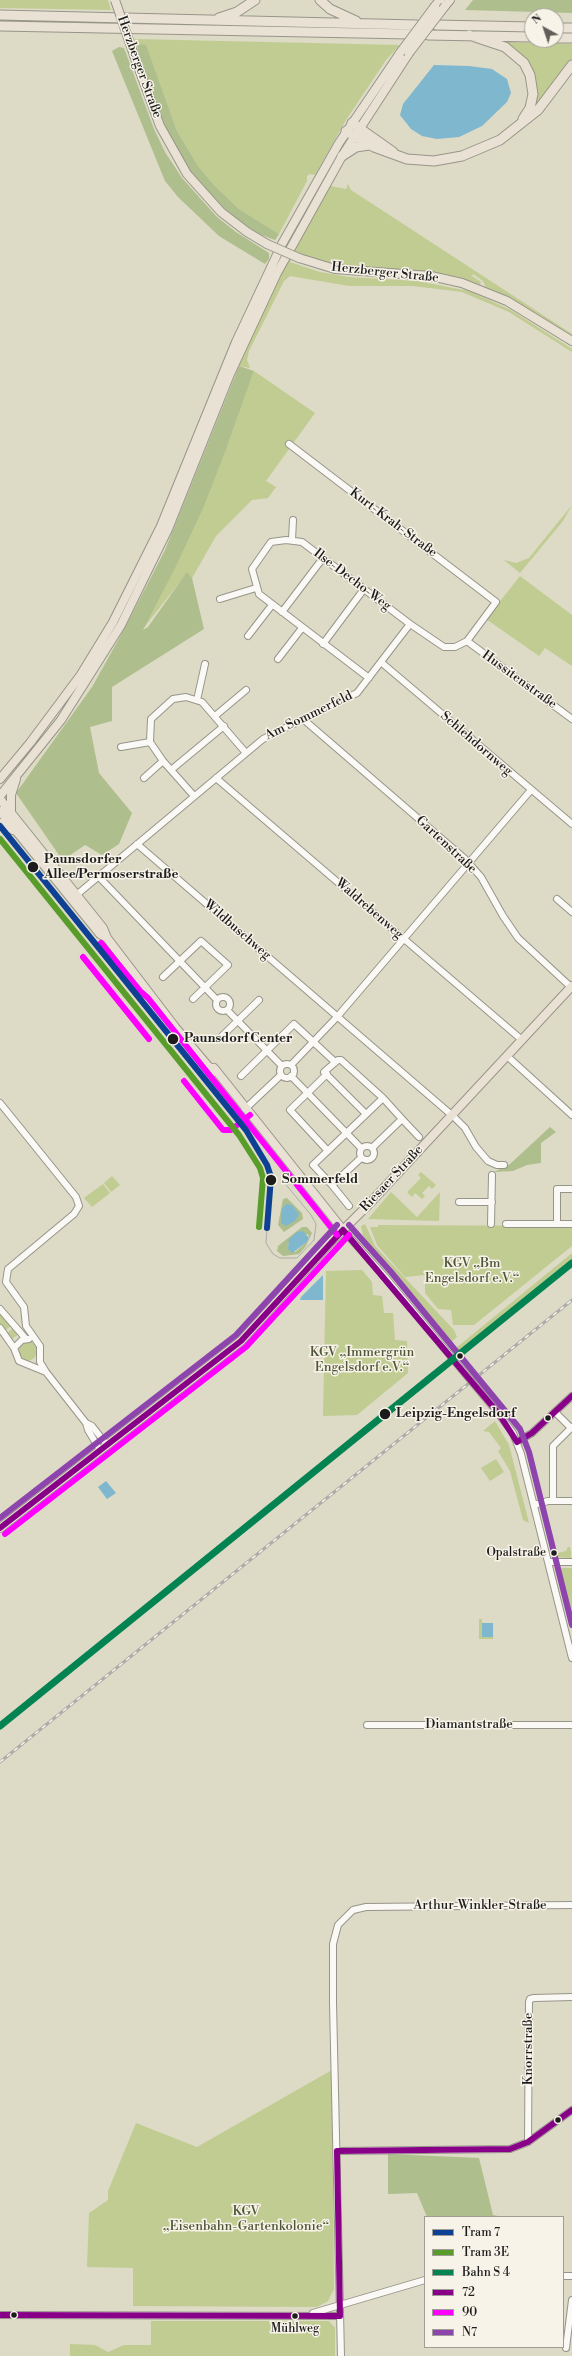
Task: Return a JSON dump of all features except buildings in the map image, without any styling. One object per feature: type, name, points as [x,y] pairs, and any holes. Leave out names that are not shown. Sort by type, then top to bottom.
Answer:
[{"type":"highway","points":[[206,20],[237,12],[255,0]]},
{"type":"highway","points":[[320,0],[340,15],[363,24]]},
{"type":"highway","points":[[0,15],[417,24]]},
{"type":"highway","points":[[436,25],[524,27]]},
{"type":"highway","points":[[0,26],[410,34]]},
{"type":"highway","points":[[428,35],[524,37]]},
{"type":"highway","points":[[469,35],[505,47],[517,56],[527,68],[532,82],[532,99],[528,112],[520,124]]},
{"type":"highway","points":[[350,134],[369,145],[395,155],[420,161],[451,159],[490,145],[520,124],[540,107],[572,65]]},
{"type":"highway","points":[[355,125],[395,155]]},
{"type":"highway","points":[[342,156],[356,148],[369,145]]},
{"type":"main road","name":"Herzberger Straße","points":[[115,0],[162,131],[187,174],[221,212],[247,232],[267,244],[299,258],[336,269],[430,276],[474,287],[508,301],[572,342]]},
{"type":"main road","points":[[0,779],[30,743],[80,676],[126,598],[161,526],[217,386],[258,293],[282,244],[400,53],[442,3]]},
{"type":"main road","points":[[355,125],[409,54],[442,3]]},
{"type":"main road","points":[[0,796],[64,715],[101,657],[138,592],[168,529],[230,374],[265,296],[300,227],[342,156],[350,134]]},
{"type":"main road","points":[[11,813],[11,795],[16,777]]},
{"type":"main road","points":[[0,799],[74,897]]},
{"type":"main road","points":[[0,811],[24,841],[103,928],[107,938],[146,986],[151,996],[175,1027],[208,1066],[216,1072],[343,1230]]},
{"type":"main road","points":[[0,823],[10,827],[24,841]]},
{"type":"main road","name":"Riesaer Straße","points":[[0,1528],[241,1341],[343,1230],[572,987]]},
{"type":"street","name":"Kurt-Krah-Straße","points":[[289,444],[496,602],[467,641]]},
{"type":"street","points":[[293,520],[292,540],[277,540],[269,544],[252,569],[256,588],[262,598],[369,678]]},
{"type":"street","name":"Ilse-Decho-Weg","points":[[292,540],[302,542],[410,624]]},
{"type":"street","points":[[282,612],[323,558]]},
{"type":"street","points":[[220,599],[256,588]]},
{"type":"street","points":[[323,644],[364,589]]},
{"type":"street","points":[[248,636],[272,605]]},
{"type":"street","points":[[410,624],[444,647],[455,647],[467,641]]},
{"type":"street","name":"Am Sommerfeld","points":[[74,897],[194,796],[271,734],[351,697],[382,663],[410,624]]},
{"type":"street","points":[[278,659],[302,628]]},
{"type":"street","name":"Hussitenstraße","points":[[467,641],[572,719]]},
{"type":"street","name":"Schlehdornweg","points":[[382,663],[572,824]]},
{"type":"street","points":[[197,700],[205,664]]},
{"type":"street","points":[[215,716],[246,690]]},
{"type":"street","points":[[194,796],[163,761],[150,742],[150,724],[154,715],[173,699],[180,696],[197,700],[207,706],[246,753]]},
{"type":"street","name":"Gartenstraße","points":[[303,719],[468,863],[481,877],[503,916],[518,938],[572,987]]},
{"type":"street","points":[[171,770],[224,726]]},
{"type":"street","points":[[122,746],[150,742]]},
{"type":"street","points":[[144,778],[163,761]]},
{"type":"street","name":"Waldrebenweg","points":[[216,778],[522,1040]]},
{"type":"street","points":[[282,1066],[286,1064],[291,1065],[314,1043],[531,790]]},
{"type":"street","name":"Wildbuschweg","points":[[137,844],[451,1115],[465,1128],[481,1154],[492,1164],[504,1165]]},
{"type":"street","points":[[99,877],[217,1000],[217,1009],[222,1011],[227,1010]]},
{"type":"street","points":[[557,899],[572,912]]},
{"type":"street","points":[[163,977],[201,941],[228,965],[193,999]]},
{"type":"street","points":[[217,1000],[222,997],[227,999],[230,1004],[227,1010]]},
{"type":"street","points":[[221,1037],[260,1000]]},
{"type":"street","points":[[227,1010],[282,1066]]},
{"type":"street","points":[[241,1076],[294,1024],[335,1062]]},
{"type":"street","points":[[507,1056],[572,1115]]},
{"type":"street","points":[[366,1114],[324,1072],[335,1062],[341,1060],[383,1098],[419,1137]]},
{"type":"street","points":[[282,1066],[280,1071],[286,1078],[291,1076],[294,1071],[291,1065]]},
{"type":"street","points":[[327,1074],[290,1110],[328,1151]]},
{"type":"street","points":[[245,1109],[282,1075]]},
{"type":"street","points":[[291,1076],[361,1148]]},
{"type":"street","points":[[349,1206],[314,1165],[383,1098]]},
{"type":"street","points":[[0,1102],[76,1197],[79,1206],[78,1211],[13,1263],[6,1273],[6,1282],[24,1307],[28,1331],[40,1346],[40,1362],[46,1372],[86,1423],[88,1430],[100,1450]]},
{"type":"street","points":[[372,1148],[402,1119]]},
{"type":"street","points":[[361,1148],[367,1146],[372,1148]]},
{"type":"street","points":[[361,1148],[361,1158]]},
{"type":"street","points":[[361,1158],[366,1160],[371,1158],[374,1154],[372,1148]]},
{"type":"street","points":[[332,1185],[361,1158]]},
{"type":"street","points":[[491,1224],[492,1175]]},
{"type":"street","points":[[557,1224],[557,1189],[572,1189]]},
{"type":"street","points":[[459,1202],[492,1202]]},
{"type":"street","points":[[506,1224],[572,1224]]},
{"type":"street","points":[[343,1230],[498,1413],[517,1442],[572,1658]]},
{"type":"street","points":[[0,1309],[26,1339]]},
{"type":"street","points":[[0,1328],[14,1348],[17,1358],[46,1372]]},
{"type":"street","points":[[14,1348],[19,1342],[26,1339],[35,1340]]},
{"type":"street","points":[[25,1363],[33,1361],[41,1352]]},
{"type":"street","points":[[517,1442],[528,1437],[572,1396]]},
{"type":"street","points":[[553,1501],[553,1446],[572,1428],[555,1412]]},
{"type":"street","points":[[86,1423],[92,1426],[107,1445]]},
{"type":"street","points":[[534,1505],[553,1501],[572,1501]]},
{"type":"street","points":[[548,1562],[572,1562]]},
{"type":"street","name":"Diamantstraße","points":[[367,1725],[572,1725]]},
{"type":"street","name":"Arthur-Winkler-Straße","points":[[337,2151],[333,1966],[334,1934],[345,1916],[353,1910],[366,1907],[572,1905]]},
{"type":"street","name":"Knorrstraße","points":[[528,2142],[529,2002],[530,1999],[534,1998],[572,1997]]},
{"type":"street","points":[[341,2356],[337,2151],[510,2149],[528,2142],[572,2110]]},
{"type":"street","points":[[301,2315],[424,2280]]},
{"type":"street","points":[[566,2348],[572,2300]]},
{"type":"street","points":[[0,2315],[340,2316]]},
{"type":"green space","points":[[0,0],[108,0],[111,10],[0,8]]},
{"type":"green space","points":[[473,0],[572,0],[572,13],[564,13],[564,8],[524,8],[524,12],[465,10]]},
{"type":"green space","points":[[134,39],[400,45],[386,60],[346,120],[315,175],[310,174],[307,176],[307,181],[279,234],[239,209],[214,185],[198,166],[177,131],[146,46],[141,44],[137,46]]},
{"type":"green space","points":[[506,42],[524,43],[524,48],[564,48],[564,44],[572,44],[572,61],[530,114],[534,81]]},
{"type":"green space","points":[[141,44],[146,45],[177,131],[198,166],[214,185],[239,209],[279,234],[275,240],[259,234],[234,217],[215,200],[190,172],[168,135],[140,58],[137,46]]},
{"type":"green space","points":[[119,47],[124,48],[154,129],[165,152],[182,178],[217,217],[236,232],[269,253],[269,259],[265,264],[219,236],[178,197],[165,181],[112,51]]},
{"type":"green space","points":[[348,184],[351,190],[572,334],[572,338],[486,288],[483,281],[473,274],[472,276],[481,282],[480,285],[336,266],[295,252],[290,262],[320,272],[349,277],[417,281],[469,291],[511,310],[572,349],[572,352],[509,312],[462,292],[413,286],[349,286],[290,276],[284,281],[249,351],[247,360],[250,368],[239,366],[247,344],[295,245],[331,186],[346,189]]},
{"type":"green space","points":[[301,262],[349,274],[418,278],[448,282],[497,299],[572,345],[572,347],[505,304],[461,287],[418,279],[349,275],[321,270]]},
{"type":"green space","points":[[239,366],[254,371],[228,444],[204,506],[176,566],[143,630],[148,627],[187,572],[192,578],[204,629],[112,687],[112,721],[90,727],[99,773],[132,813],[119,844],[102,855],[85,845],[66,858],[59,855],[16,793],[92,687],[126,626],[165,550]]},
{"type":"green space","points":[[254,371],[315,413],[266,481],[276,487],[268,498],[252,500],[216,536],[192,578],[187,573],[142,630],[228,444]]},
{"type":"green space","points":[[572,505],[563,521],[520,573],[504,560],[516,563],[529,558]]},
{"type":"green space","points":[[520,576],[572,615],[572,666],[545,648],[539,656],[486,619]]},
{"type":"green space","points":[[550,1127],[556,1132],[541,1143],[541,1163],[527,1165],[513,1171],[494,1172],[510,1164]]},
{"type":"green space","points":[[421,1172],[436,1185],[432,1189],[429,1186],[422,1193],[425,1196],[422,1199],[415,1193],[412,1197],[407,1192],[421,1178],[418,1175]]},
{"type":"green space","points":[[112,1176],[120,1185],[111,1192],[104,1183]]},
{"type":"green space","points":[[103,1184],[110,1193],[92,1207],[84,1198]]},
{"type":"green space","points":[[391,1192],[417,1217],[440,1192],[439,1221],[368,1219]]},
{"type":"green space","points":[[287,1198],[302,1213],[303,1219],[284,1232],[278,1225],[283,1199]]},
{"type":"green space","points":[[365,1224],[375,1246],[454,1330],[457,1337],[451,1342],[364,1240],[361,1226]]},
{"type":"green space","name":"KGV „Bm Engelsdorf e.V.“","points":[[378,1225],[572,1226],[572,1246],[474,1325],[453,1325],[451,1310],[438,1309],[425,1293],[425,1275],[405,1277],[377,1245],[370,1227],[378,1227]]},
{"type":"green space","points":[[302,1227],[307,1227],[312,1233],[306,1246],[299,1254],[283,1256],[277,1251],[278,1246]],"holes":[[[308,1234],[309,1238],[307,1242],[295,1252],[288,1245],[292,1237]]]},
{"type":"green space","points":[[572,1253],[572,1260],[459,1352],[456,1348]]},
{"type":"green space","name":"KGV „Immergrün Engelsdorf e.V.“","points":[[362,1270],[372,1282],[373,1295],[382,1296],[384,1313],[393,1313],[395,1340],[407,1341],[408,1373],[357,1415],[323,1416],[326,1271]]},
{"type":"green space","points":[[0,1311],[12,1325],[5,1331],[0,1324]]},
{"type":"green space","points":[[13,1328],[19,1334],[12,1339],[7,1333]]},
{"type":"green space","points":[[27,1341],[34,1344],[37,1351],[34,1358],[27,1361],[20,1358],[17,1351],[20,1344]]},
{"type":"green space","points":[[495,1421],[509,1445],[529,1523],[523,1520],[510,1471],[498,1451],[501,1448],[489,1432],[483,1431]]},
{"type":"green space","points":[[496,1459],[504,1472],[490,1481],[481,1468]]},
{"type":"green space","points":[[568,1547],[570,1547],[571,1558],[554,1557],[553,1554],[566,1551]]},
{"type":"green space","points":[[557,1568],[572,1568],[572,1626]]},
{"type":"green space","points":[[479,1619],[482,1619],[482,1637],[493,1637],[493,1639],[479,1639]]},
{"type":"green space","name":"KGV „Eisenbahn-Gartenkolonie“","points":[[332,2070],[334,2289],[328,2301],[317,2307],[133,2306],[133,2268],[87,2267],[89,2213],[108,2200],[108,2191],[136,2123],[197,2147]]},
{"type":"green space","points":[[388,2154],[479,2158],[493,2215],[498,2216],[427,2216],[417,2193],[388,2194]]},
{"type":"green space","points":[[151,2321],[329,2321],[335,2328],[335,2356],[70,2356],[70,2344],[95,2345],[108,2352],[124,2345],[151,2345]]},
{"type":"water","points":[[434,65],[469,66],[492,69],[507,79],[511,93],[507,102],[482,126],[459,137],[437,139],[422,136],[411,129],[400,115],[403,104]]},
{"type":"water","points":[[286,1204],[292,1205],[299,1214],[295,1221],[286,1226],[281,1223],[281,1217],[282,1209]]},
{"type":"water","points":[[303,1231],[309,1238],[307,1242],[292,1253],[288,1249],[289,1239],[297,1232]]},
{"type":"water","points":[[323,1275],[323,1300],[300,1300],[301,1297]]},
{"type":"water","points":[[106,1481],[116,1493],[107,1499],[98,1487]]},
{"type":"water","points":[[482,1623],[493,1623],[493,1637],[482,1637]]},
{"type":"tram line","name":"7","points":[[0,826],[246,1130],[267,1165],[271,1177],[267,1228]]},
{"type":"tram line","name":"3E","points":[[0,839],[239,1135],[260,1168],[263,1178],[259,1227]]},
{"type":"tram line","points":[[267,1228],[266,1243],[273,1254],[280,1258],[297,1258],[314,1240],[316,1224],[311,1215],[283,1181]]},
{"type":"railway","points":[[0,1762],[572,1300]]},
{"type":"transit line","name":"90","points":[[101,943],[140,991],[148,998],[337,1235]]},
{"type":"transit line","name":"90","points":[[83,957],[149,1039]]},
{"type":"transit line","name":"90","points":[[184,1081],[223,1130],[231,1130],[250,1115]]},
{"type":"transit line","name":"N7","points":[[0,1518],[236,1335],[337,1225]]},
{"type":"transit line","name":"N7","points":[[349,1225],[391,1272],[520,1429],[529,1452],[572,1625]]},
{"type":"transit line","name":"72","points":[[343,1230],[499,1414],[517,1442]]},
{"type":"transit line","name":"72","points":[[0,1528],[241,1341],[343,1230]]},
{"type":"transit line","name":"90","points":[[5,1534],[246,1347],[349,1235]]},
{"type":"transit line","points":[[0,1726],[572,1263]]},
{"type":"transit line","name":"72","points":[[517,1442],[532,1433],[572,1396]]},
{"type":"transit line","name":"72","points":[[337,2151],[510,2149],[528,2142],[572,2110]]},
{"type":"transit line","name":"72","points":[[0,2315],[340,2316],[337,2151]]},
{"type":"place","name":"Paunsdorfer Allee/Permoserstraße","points":[[33,867]]},
{"type":"place","name":"Paunsdorf Center","points":[[173,1039]]},
{"type":"place","name":"Sommerfeld","points":[[271,1180]]},
{"type":"place","name":"Leipzig-Engelsdorf","points":[[385,1414]]},
{"type":"place","name":"Opalstraße","points":[[554,1553]]},
{"type":"place","name":"Mühlweg","points":[[295,2316]]}]
